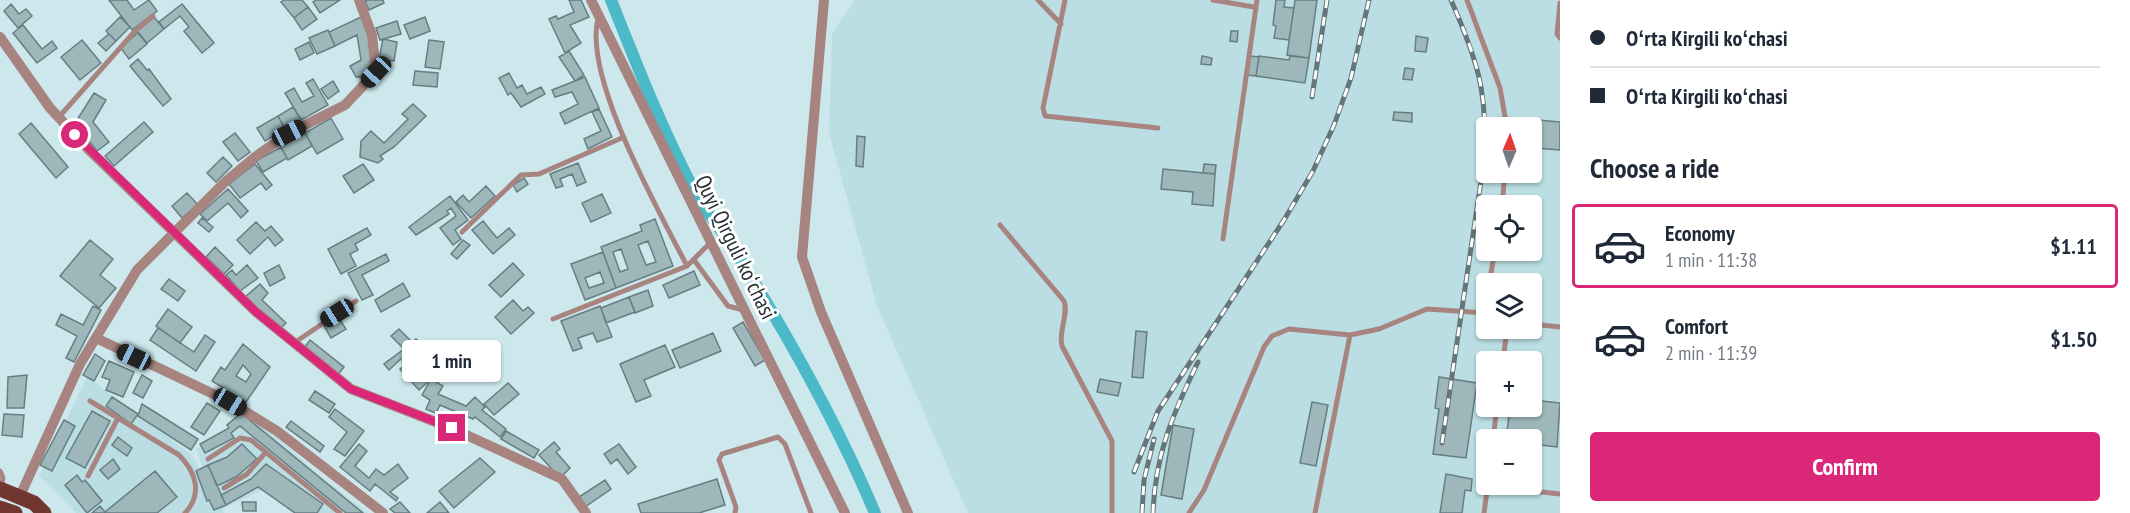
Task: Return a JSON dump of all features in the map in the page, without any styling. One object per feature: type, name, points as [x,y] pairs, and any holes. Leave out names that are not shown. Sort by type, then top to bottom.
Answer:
[{"type":"main road","points":[[0,489],[34,503],[44,513]]},
{"type":"main road","points":[[0,508],[15,513]]},
{"type":"street","points":[[20,496],[80,364],[137,270],[255,157],[289,133],[345,105],[376,72],[372,34],[359,0]]},
{"type":"street","name":"Quyi Qirguli koʻchasi","points":[[591,0],[747,311],[845,513]]},
{"type":"street","points":[[825,1],[802,257],[821,312],[908,513]]},
{"type":"street","points":[[0,37],[59,117],[256,312],[294,343],[351,389],[452,428],[562,479],[586,513]]},
{"type":"street","points":[[96,338],[230,402],[277,431],[383,513]]},
{"type":"lane","points":[[1038,0],[1061,24]]},
{"type":"lane","points":[[1065,0],[1043,108],[1045,116],[1158,128]]},
{"type":"lane","points":[[1214,0],[1256,3],[1223,239]]},
{"type":"lane","points":[[1467,0],[1500,88],[1505,117]]},
{"type":"lane","points":[[1560,3],[1557,34],[1560,38]]},
{"type":"lane","points":[[59,117],[135,30],[153,16]]},
{"type":"lane","points":[[598,16],[595,30],[598,57],[624,137],[687,266]]},
{"type":"lane","points":[[462,232],[521,175],[539,174],[624,137]]},
{"type":"lane","points":[[1000,225],[1064,301],[1066,307],[1060,338],[1062,346],[1112,441],[1112,513]]},
{"type":"lane","points":[[553,320],[687,266],[712,241]]},
{"type":"lane","points":[[694,260],[728,306],[747,311]]},
{"type":"lane","points":[[294,343],[356,301]]},
{"type":"lane","points":[[1189,513],[1204,490],[1264,347],[1272,336],[1289,329],[1350,335],[1379,329],[1427,309],[1476,312]]},
{"type":"lane","points":[[1542,325],[1560,327]]},
{"type":"lane","points":[[1315,513],[1350,335]]},
{"type":"lane","points":[[90,401],[179,455],[188,463],[197,486],[195,498],[185,513]]},
{"type":"lane","points":[[88,476],[118,418]]},
{"type":"lane","points":[[735,513],[736,507],[719,460],[722,454],[778,437],[785,444],[811,513]]},
{"type":"lane","points":[[208,459],[240,438],[251,440],[340,513]]},
{"type":"lane","points":[[224,488],[247,474],[265,453]]},
{"type":"lane","points":[[0,471],[3,478],[0,489]]},
{"type":"lane","points":[[1542,492],[1560,494]]},
{"type":"lane","points":[[1484,513],[1487,495]]},
{"type":"shaded area","points":[[855,0],[1560,0],[1560,513],[968,513],[877,306],[829,133],[832,33]]},
{"type":"shaded area","points":[[87,377],[191,454],[209,486],[196,449],[226,434],[243,414],[281,441],[315,472],[368,513],[306,513],[266,489],[222,509],[224,513],[76,513],[39,476]]},
{"type":"building","points":[[109,0],[127,0],[134,10],[149,0],[157,11],[132,30]]},
{"type":"building","points":[[302,0],[308,7],[294,18],[281,2]]},
{"type":"building","points":[[340,0],[320,13],[313,2]]},
{"type":"building","points":[[383,0],[384,3],[369,10],[365,1]]},
{"type":"building","points":[[569,0],[581,0],[589,17],[570,25],[581,43],[565,53],[549,19],[556,16],[558,19],[574,12]]},
{"type":"building","points":[[1276,0],[1285,0],[1284,7],[1294,8],[1289,40],[1274,38]]},
{"type":"building","points":[[1295,0],[1317,0],[1309,58],[1287,55]]},
{"type":"building","points":[[11,4],[19,14],[26,9],[32,16],[18,28],[4,11]]},
{"type":"building","points":[[182,4],[214,43],[202,53],[184,31],[189,27],[180,16],[164,29],[159,22]]},
{"type":"building","points":[[308,7],[317,19],[302,30],[294,18]]},
{"type":"building","points":[[120,17],[130,27],[116,41],[106,31]]},
{"type":"building","points":[[154,17],[164,29],[147,43],[137,31]]},
{"type":"building","points":[[361,17],[368,31],[372,62],[364,77],[356,77],[350,66],[361,60],[357,35],[335,46],[329,32]]},
{"type":"building","points":[[425,17],[430,31],[410,39],[404,25]]},
{"type":"building","points":[[397,21],[401,34],[380,40],[376,28]]},
{"type":"building","points":[[23,25],[42,49],[52,41],[57,48],[37,63],[13,33]]},
{"type":"building","points":[[328,30],[335,46],[317,54],[309,38]]},
{"type":"building","points":[[1231,31],[1238,31],[1237,42],[1230,41]]},
{"type":"building","points":[[138,33],[147,44],[129,59],[120,47]]},
{"type":"building","points":[[109,34],[116,41],[106,51],[98,43]]},
{"type":"building","points":[[1416,36],[1428,38],[1426,52],[1415,51]]},
{"type":"building","points":[[383,39],[397,42],[394,61],[379,59]]},
{"type":"building","points":[[82,40],[101,63],[80,80],[61,57]]},
{"type":"building","points":[[429,40],[444,42],[440,69],[425,67]]},
{"type":"building","points":[[309,42],[314,53],[300,60],[295,49]]},
{"type":"building","points":[[569,51],[584,75],[575,81],[559,57]]},
{"type":"building","points":[[1202,56],[1212,58],[1211,65],[1201,64]]},
{"type":"building","points":[[1250,56],[1259,57],[1256,76],[1247,75]]},
{"type":"building","points":[[1259,56],[1289,60],[1290,56],[1309,58],[1305,83],[1256,76]]},
{"type":"building","points":[[138,59],[147,70],[149,69],[171,99],[163,106],[130,66]]},
{"type":"building","points":[[1405,68],[1414,69],[1412,80],[1403,79]]},
{"type":"building","points":[[415,71],[438,73],[437,87],[413,85]]},
{"type":"building","points":[[509,73],[517,88],[522,85],[527,94],[541,87],[545,94],[521,107],[511,93],[508,95],[499,78]]},
{"type":"building","points":[[585,77],[599,108],[565,124],[560,113],[578,104],[572,92],[555,97],[552,90]]},
{"type":"building","points":[[313,79],[328,105],[301,120],[285,93],[294,88],[302,102],[314,96],[306,83]]},
{"type":"building","points":[[333,81],[339,91],[328,99],[321,89]]},
{"type":"building","points":[[94,93],[106,100],[93,122],[109,142],[97,151],[75,123]]},
{"type":"building","points":[[413,104],[426,116],[394,147],[380,156],[383,159],[378,163],[360,157],[361,141],[371,131],[384,143],[408,119],[402,114]]},
{"type":"building","points":[[293,107],[301,120],[285,129],[278,116]]},
{"type":"building","points":[[599,109],[612,137],[588,149],[584,139],[601,131],[592,112]]},
{"type":"building","points":[[1394,112],[1412,113],[1412,122],[1393,120]]},
{"type":"building","points":[[278,116],[285,129],[265,141],[257,128]]},
{"type":"building","points":[[331,118],[343,139],[317,154],[305,133]]},
{"type":"building","points":[[1542,120],[1560,122],[1560,150],[1542,149]]},
{"type":"building","points":[[144,122],[153,132],[114,166],[105,156]]},
{"type":"building","points":[[31,123],[68,167],[56,178],[19,134]]},
{"type":"building","points":[[235,133],[250,152],[238,161],[223,142]]},
{"type":"building","points":[[305,133],[312,146],[288,160],[281,147]]},
{"type":"building","points":[[857,136],[865,137],[863,167],[856,166]]},
{"type":"building","points":[[281,147],[287,158],[263,172],[256,161]]},
{"type":"building","points":[[223,157],[232,166],[216,182],[207,173]]},
{"type":"building","points":[[578,163],[586,182],[577,186],[572,174],[560,179],[563,186],[556,188],[550,174]]},
{"type":"building","points":[[255,164],[272,185],[266,190],[261,183],[240,198],[229,184]]},
{"type":"building","points":[[363,164],[374,180],[354,193],[343,176]]},
{"type":"building","points":[[1204,164],[1216,165],[1215,174],[1203,173]]},
{"type":"building","points":[[1163,169],[1215,174],[1213,206],[1192,204],[1193,192],[1161,189]]},
{"type":"building","points":[[524,178],[528,184],[517,192],[513,185]]},
{"type":"building","points":[[486,186],[495,196],[471,218],[456,202],[463,195],[469,202]]},
{"type":"building","points":[[228,189],[248,211],[241,218],[228,203],[207,221],[200,214]]},
{"type":"building","points":[[187,193],[198,205],[182,218],[172,206]]},
{"type":"building","points":[[602,194],[611,213],[591,222],[582,203]]},
{"type":"building","points":[[450,196],[468,220],[455,230],[461,239],[453,245],[440,228],[456,216],[451,208],[447,211],[449,214],[416,235],[409,227]]},
{"type":"building","points":[[202,218],[213,227],[209,232],[198,223]]},
{"type":"building","points":[[655,219],[673,266],[616,288],[601,247],[642,231],[640,225]],"holes":[[[648,241],[656,262],[646,265],[638,245]],[[621,249],[628,269],[620,272],[613,252]]]},
{"type":"building","points":[[483,221],[497,238],[509,228],[515,235],[493,254],[472,230]]},
{"type":"building","points":[[256,222],[265,231],[271,226],[283,240],[275,246],[268,237],[250,254],[237,240]]},
{"type":"building","points":[[367,228],[371,235],[355,244],[358,250],[350,254],[356,266],[341,274],[328,249]]},
{"type":"building","points":[[90,240],[113,259],[100,275],[116,288],[99,308],[60,276]]},
{"type":"building","points":[[463,240],[470,245],[457,259],[451,254]]},
{"type":"building","points":[[215,247],[233,265],[224,274],[206,257]]},
{"type":"building","points":[[603,252],[616,288],[585,300],[571,264]],"holes":[[[600,272],[604,283],[589,288],[585,278]]]},
{"type":"building","points":[[386,254],[389,261],[362,275],[373,295],[362,300],[348,273]]},
{"type":"building","points":[[513,263],[524,275],[501,297],[489,285]]},
{"type":"building","points":[[247,265],[258,278],[240,291],[226,275],[232,270],[236,275]]},
{"type":"building","points":[[279,265],[285,278],[270,286],[264,273]]},
{"type":"building","points":[[694,271],[700,285],[669,298],[663,285]]},
{"type":"building","points":[[169,279],[185,291],[178,301],[161,289]]},
{"type":"building","points":[[403,283],[410,296],[381,312],[375,300]]},
{"type":"building","points":[[260,284],[268,293],[262,300],[286,323],[279,330],[245,297]]},
{"type":"building","points":[[648,290],[653,306],[635,313],[629,297]]},
{"type":"building","points":[[629,297],[635,312],[606,323],[601,308]]},
{"type":"building","points":[[513,300],[523,311],[528,307],[534,313],[511,334],[495,317]]},
{"type":"building","points":[[93,306],[101,310],[74,362],[66,358],[77,336],[56,325],[61,314],[83,325]]},
{"type":"building","points":[[600,306],[612,337],[597,342],[593,333],[578,338],[582,348],[573,351],[561,321]]},
{"type":"building","points":[[168,309],[192,327],[180,343],[156,326]]},
{"type":"building","points":[[338,317],[346,329],[331,338],[324,326]]},
{"type":"building","points":[[743,322],[765,360],[755,366],[733,328]]},
{"type":"building","points":[[158,328],[194,352],[205,335],[215,342],[196,371],[150,340]]},
{"type":"building","points":[[399,329],[412,342],[416,339],[419,342],[389,370],[384,364],[404,349],[391,336]]},
{"type":"building","points":[[1136,331],[1147,332],[1143,378],[1132,377]]},
{"type":"building","points":[[713,333],[721,351],[680,368],[672,350]]},
{"type":"building","points":[[310,340],[344,367],[338,375],[304,348]]},
{"type":"building","points":[[424,342],[430,349],[415,362],[424,372],[439,359],[445,366],[419,390],[400,369],[405,365],[402,361]]},
{"type":"building","points":[[243,344],[270,367],[246,402],[212,381],[221,367],[225,370]],"holes":[[[243,365],[251,374],[246,382],[236,376]]]},
{"type":"building","points":[[665,345],[675,367],[644,380],[651,396],[636,402],[620,364]]},
{"type":"building","points":[[95,354],[105,361],[94,381],[83,375]]},
{"type":"building","points":[[109,361],[134,372],[123,397],[106,390],[110,380],[102,377]]},
{"type":"building","points":[[27,375],[24,408],[7,408],[8,377]]},
{"type":"building","points":[[142,375],[152,381],[143,398],[133,393]]},
{"type":"building","points":[[1439,377],[1476,383],[1466,458],[1433,454],[1439,409],[1435,408]]},
{"type":"building","points":[[431,379],[443,386],[438,394],[466,406],[475,397],[485,407],[482,410],[506,429],[500,437],[475,417],[473,419],[440,405],[436,413],[426,409],[430,400],[422,395]]},
{"type":"building","points":[[1100,379],[1121,383],[1118,396],[1097,392]]},
{"type":"building","points":[[508,383],[519,394],[494,415],[484,404]]},
{"type":"building","points":[[315,391],[335,404],[329,413],[309,400]]},
{"type":"building","points":[[112,397],[138,414],[131,424],[106,406]]},
{"type":"building","points":[[1542,401],[1560,403],[1557,447],[1542,445],[1542,429],[1507,429],[1509,417],[1542,417]]},
{"type":"building","points":[[1312,402],[1328,405],[1316,466],[1300,463]]},
{"type":"building","points":[[207,403],[220,411],[204,435],[191,427]]},
{"type":"building","points":[[142,404],[198,439],[191,450],[138,416]]},
{"type":"building","points":[[335,409],[364,431],[345,456],[334,449],[347,432],[329,417]]},
{"type":"building","points":[[92,411],[110,421],[85,468],[66,458]]},
{"type":"building","points":[[241,413],[363,513],[346,513],[240,426],[231,433],[234,438],[205,453],[200,444],[229,428],[227,425]]},
{"type":"building","points":[[4,414],[24,415],[22,437],[2,435]]},
{"type":"building","points":[[64,420],[75,426],[52,471],[40,465]]},
{"type":"building","points":[[291,421],[324,446],[320,452],[286,427]]},
{"type":"building","points":[[1173,425],[1194,429],[1182,499],[1161,495]]},
{"type":"building","points":[[506,431],[539,450],[534,458],[501,439]]},
{"type":"building","points":[[118,437],[132,448],[127,456],[112,445]]},
{"type":"building","points":[[554,442],[560,449],[556,452],[570,468],[560,478],[539,455]]},
{"type":"building","points":[[242,444],[257,459],[236,477],[217,486],[208,465],[227,457]]},
{"type":"building","points":[[359,444],[367,451],[355,466],[369,478],[376,469],[384,475],[398,464],[408,478],[390,492],[398,498],[396,501],[375,484],[370,491],[340,467]]},
{"type":"building","points":[[619,444],[636,467],[628,474],[617,459],[611,464],[604,454]]},
{"type":"building","points":[[480,458],[495,472],[454,508],[439,491]]},
{"type":"building","points":[[113,459],[120,469],[108,479],[100,470]]},
{"type":"building","points":[[266,464],[323,504],[317,513],[295,513],[258,487],[226,505],[221,495],[251,479]]},
{"type":"building","points":[[208,465],[226,505],[214,510],[209,500],[207,501],[196,471]]},
{"type":"building","points":[[155,471],[177,497],[157,513],[92,513],[100,506],[105,512]]},
{"type":"building","points":[[1446,474],[1472,479],[1471,491],[1465,490],[1462,513],[1440,513]]},
{"type":"building","points":[[77,475],[82,482],[85,480],[102,501],[87,513],[65,485]]},
{"type":"building","points":[[717,479],[725,505],[699,513],[641,513],[638,504]]},
{"type":"building","points":[[605,480],[611,489],[585,507],[579,497]]},
{"type":"building","points":[[242,502],[256,502],[256,511],[243,511]]},
{"type":"building","points":[[400,502],[410,513],[395,513],[390,509]]},
{"type":"building","points":[[440,502],[449,513],[427,513]]},
{"type":"waterway","points":[[611,0],[640,73],[683,169],[794,350],[829,414],[875,513]]},
{"type":"railway","points":[[1312,97],[1327,0]]},
{"type":"railway","points":[[1134,472],[1158,411],[1284,220],[1313,171],[1334,125],[1351,78],[1369,0]]},
{"type":"railway","points":[[1442,443],[1484,161],[1485,137],[1479,78],[1468,42],[1451,0]]},
{"type":"railway","points":[[1153,513],[1157,472],[1167,435],[1198,362]]},
{"type":"railway","points":[[1142,513],[1144,480],[1154,439]]},
{"type":"route","points":[[75,135],[256,312],[351,389],[452,428]]}]
